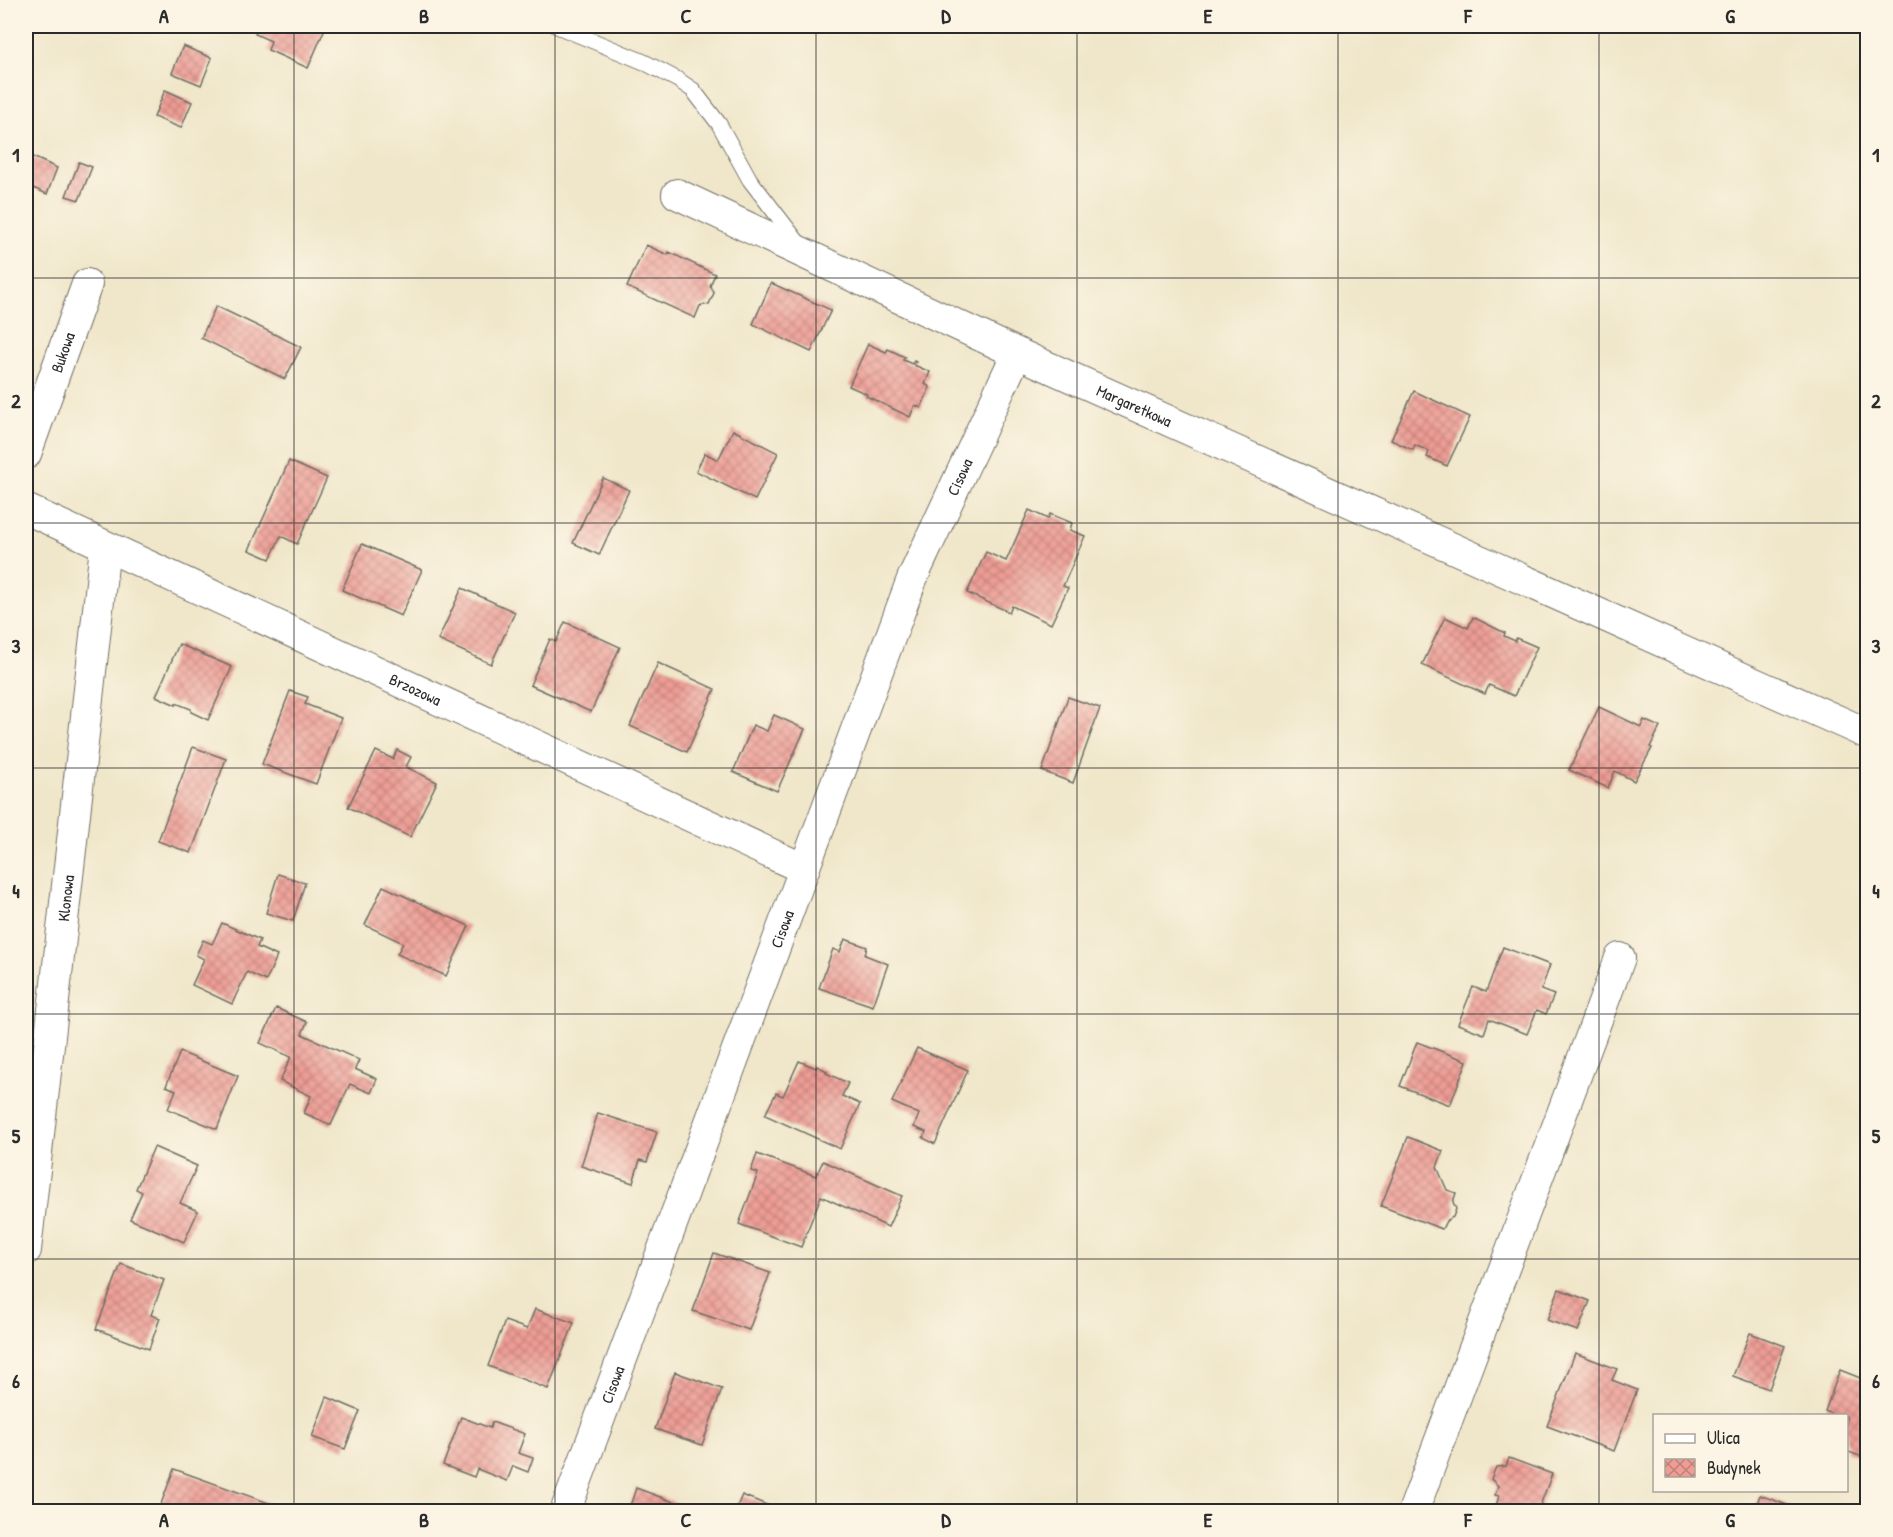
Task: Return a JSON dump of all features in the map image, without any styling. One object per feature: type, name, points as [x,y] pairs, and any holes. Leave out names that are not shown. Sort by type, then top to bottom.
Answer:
[{"type":"street","name":"Margaretkowa","points":[[678,194],[1017,352],[1868,734]]},
{"type":"street","name":"Bukowa","points":[[26,454],[87,284]]},
{"type":"street","name":"Cisowa","points":[[565,1512],[912,579],[1017,352]]},
{"type":"street","name":"Brzozowa","points":[[26,509],[804,869]]},
{"type":"street","name":"Klonowa","points":[[26,1250],[105,547]]},
{"type":"street","points":[[1413,1512],[1620,958]]},
{"type":"lane","points":[[557,26],[644,62],[693,90],[719,124],[750,180],[808,255]]},
{"type":"building","points":[[259,26],[326,26],[308,68],[268,50],[271,41],[255,34]]},
{"type":"building","points":[[183,46],[212,58],[201,85],[172,73]]},
{"type":"building","points":[[165,90],[192,102],[181,128],[154,117]]},
{"type":"building","points":[[26,154],[57,168],[47,194],[26,185]]},
{"type":"building","points":[[79,162],[92,167],[79,200],[66,196]]},
{"type":"building","points":[[646,245],[668,255],[669,252],[715,274],[710,286],[714,293],[709,304],[700,306],[695,318],[627,287]]},
{"type":"building","points":[[771,283],[831,310],[811,352],[753,324]]},
{"type":"building","points":[[216,306],[301,347],[285,379],[201,338]]},
{"type":"building","points":[[868,344],[886,352],[888,349],[905,357],[903,360],[912,364],[914,361],[916,362],[914,365],[930,372],[925,384],[930,387],[921,408],[915,405],[910,417],[849,386]]},
{"type":"building","points":[[1414,391],[1470,417],[1447,466],[1427,457],[1429,451],[1415,445],[1413,450],[1391,440]]},
{"type":"building","points":[[733,430],[778,453],[755,500],[696,471],[705,453],[718,460]]},
{"type":"building","points":[[289,461],[327,478],[297,544],[281,536],[270,559],[249,550]]},
{"type":"building","points":[[603,478],[629,490],[599,555],[573,543]]},
{"type":"building","points":[[1029,510],[1048,519],[1050,514],[1072,523],[1070,530],[1085,536],[1063,586],[1068,588],[1051,624],[1012,606],[1009,612],[967,593],[986,552],[1006,561]]},
{"type":"building","points":[[362,544],[422,570],[401,616],[342,590]]},
{"type":"building","points":[[462,588],[515,612],[491,664],[438,640]]},
{"type":"building","points":[[1445,617],[1468,628],[1473,617],[1505,633],[1504,636],[1515,641],[1516,638],[1537,647],[1514,696],[1489,685],[1485,694],[1422,665]]},
{"type":"building","points":[[565,622],[620,647],[591,712],[530,685],[550,639],[556,642]]},
{"type":"building","points":[[179,644],[232,667],[208,720],[191,712],[191,709],[156,696]]},
{"type":"building","points":[[658,663],[715,689],[687,752],[630,726]]},
{"type":"building","points":[[290,691],[308,697],[305,704],[341,718],[316,784],[262,764]]},
{"type":"building","points":[[1068,697],[1100,708],[1073,783],[1042,771]]},
{"type":"building","points":[[1599,707],[1641,727],[1644,720],[1660,727],[1650,747],[1652,748],[1634,781],[1615,771],[1608,788],[1569,770]]},
{"type":"building","points":[[774,715],[805,729],[777,791],[733,772],[753,725],[767,731]]},
{"type":"building","points":[[193,747],[226,759],[191,853],[158,841]]},
{"type":"building","points":[[397,750],[411,757],[406,767],[437,782],[410,837],[348,807],[376,751],[393,759]]},
{"type":"building","points":[[278,874],[305,883],[293,921],[266,913]]},
{"type":"building","points":[[383,886],[469,926],[446,976],[397,954],[403,943],[365,925]]},
{"type":"building","points":[[222,923],[260,940],[257,947],[277,956],[266,981],[247,972],[232,1004],[192,985],[204,959],[196,955],[203,940],[212,944]]},
{"type":"building","points":[[845,939],[867,947],[865,955],[888,964],[873,1006],[819,988],[833,949],[840,952]]},
{"type":"building","points":[[1503,947],[1550,965],[1541,990],[1554,995],[1546,1014],[1537,1010],[1527,1034],[1489,1019],[1484,1034],[1458,1024],[1473,987],[1486,992]]},
{"type":"building","points":[[276,1008],[307,1022],[302,1034],[359,1060],[355,1069],[377,1079],[371,1093],[350,1084],[331,1125],[304,1113],[311,1096],[280,1081],[291,1057],[260,1043]]},
{"type":"building","points":[[1417,1042],[1467,1061],[1450,1105],[1400,1086]]},
{"type":"building","points":[[917,1048],[968,1070],[935,1144],[923,1138],[926,1132],[914,1127],[919,1114],[892,1102]]},
{"type":"building","points":[[180,1052],[238,1076],[217,1129],[168,1109],[176,1090],[166,1086]]},
{"type":"building","points":[[799,1061],[816,1068],[817,1066],[827,1071],[826,1073],[848,1083],[842,1096],[860,1104],[840,1149],[765,1115],[776,1093],[783,1096]]},
{"type":"building","points":[[598,1113],[657,1132],[647,1162],[640,1160],[633,1183],[581,1166]]},
{"type":"building","points":[[1408,1137],[1443,1151],[1437,1167],[1447,1190],[1456,1193],[1453,1202],[1456,1209],[1453,1217],[1446,1221],[1442,1229],[1381,1206]]},
{"type":"building","points":[[154,1147],[197,1166],[180,1203],[198,1211],[184,1242],[130,1219],[142,1192],[136,1189]]},
{"type":"building","points":[[757,1154],[816,1176],[823,1161],[902,1196],[888,1227],[821,1196],[801,1247],[739,1224],[758,1173],[751,1171]]},
{"type":"building","points":[[714,1253],[770,1273],[749,1330],[693,1311]]},
{"type":"building","points":[[121,1264],[164,1280],[151,1315],[160,1318],[149,1349],[96,1329]]},
{"type":"building","points":[[1559,1289],[1590,1301],[1578,1331],[1547,1320]]},
{"type":"building","points":[[535,1309],[574,1323],[548,1389],[488,1366],[505,1321],[527,1329]]},
{"type":"building","points":[[1750,1333],[1785,1346],[1769,1389],[1733,1376]]},
{"type":"building","points":[[1575,1353],[1617,1369],[1612,1380],[1637,1390],[1614,1451],[1547,1426]]},
{"type":"building","points":[[1840,1370],[1868,1381],[1868,1459],[1848,1452],[1848,1414],[1832,1414],[1825,1411]]},
{"type":"building","points":[[675,1372],[722,1389],[702,1445],[655,1429]]},
{"type":"building","points":[[327,1397],[360,1411],[345,1449],[312,1437]]},
{"type":"building","points":[[461,1417],[490,1428],[492,1422],[525,1434],[518,1453],[533,1458],[528,1472],[513,1466],[507,1481],[477,1469],[474,1477],[443,1465]]},
{"type":"building","points":[[1509,1458],[1552,1474],[1538,1511],[1533,1509],[1532,1512],[1494,1512],[1499,1496],[1495,1495],[1498,1486],[1491,1479],[1496,1467],[1506,1466]]},
{"type":"building","points":[[174,1469],[277,1506],[275,1512],[180,1512],[161,1504]]},
{"type":"building","points":[[636,1488],[682,1505],[679,1512],[628,1512]]},
{"type":"building","points":[[742,1495],[782,1511],[782,1512],[735,1512]]},
{"type":"building","points":[[1760,1495],[1803,1511],[1803,1512],[1754,1512]]}]
